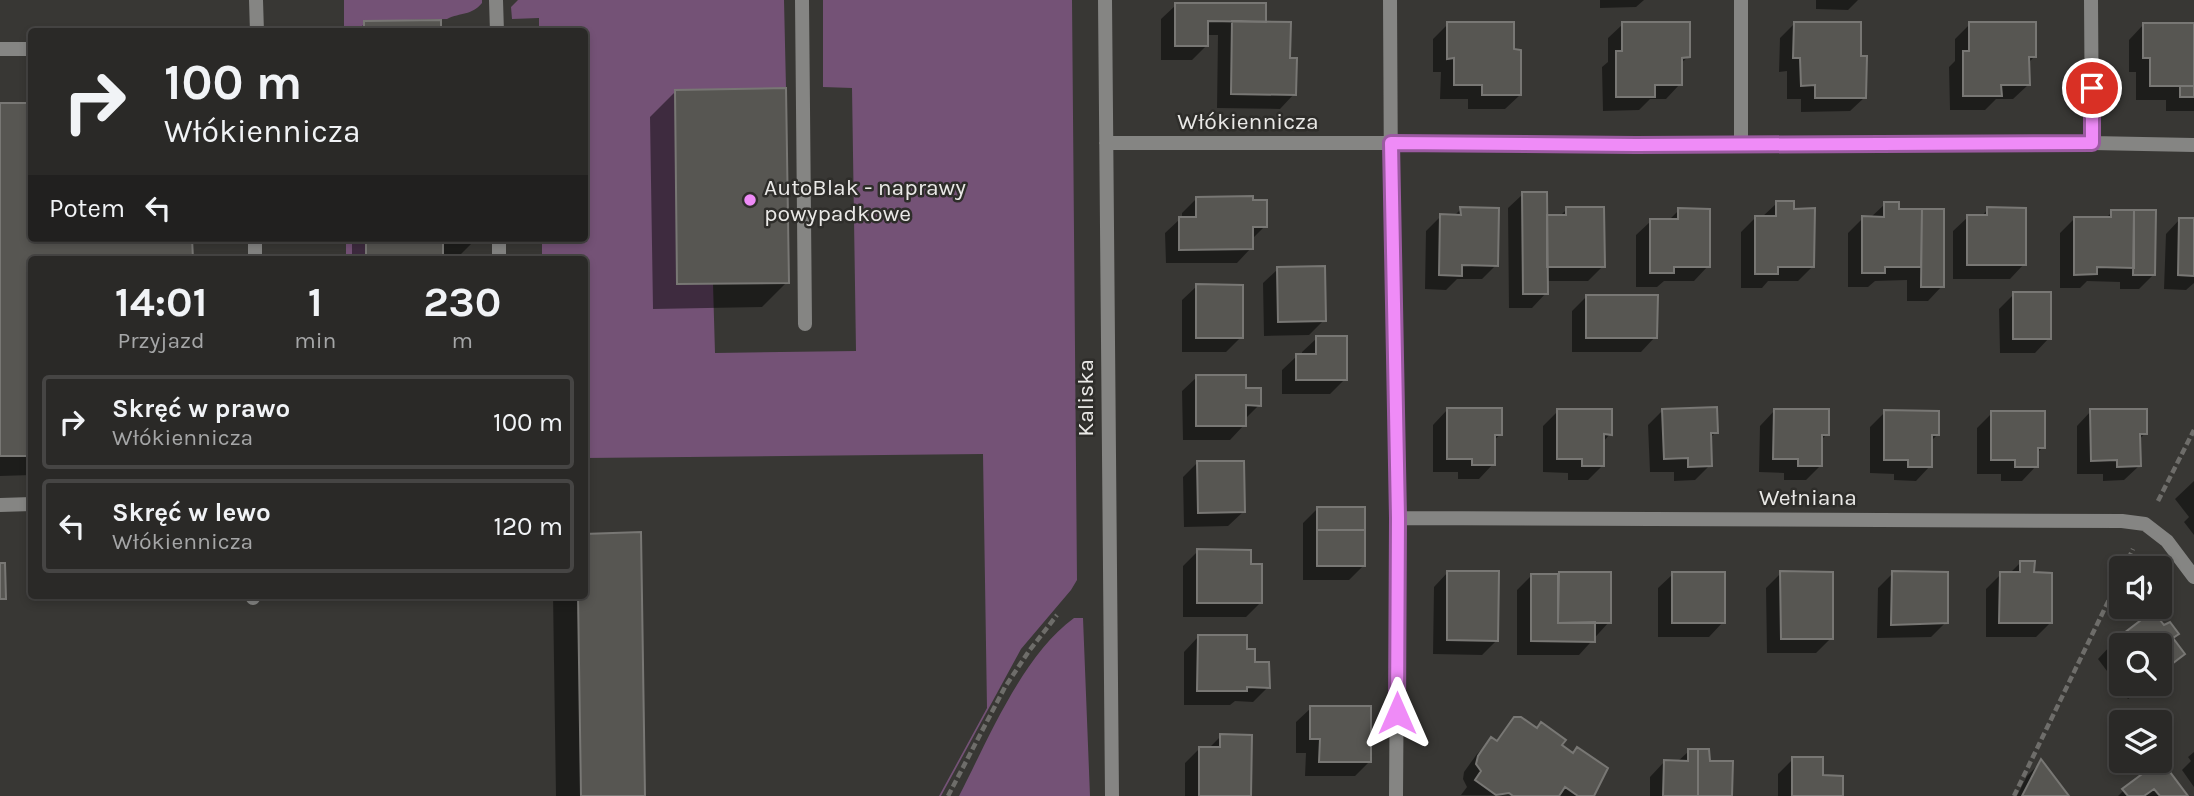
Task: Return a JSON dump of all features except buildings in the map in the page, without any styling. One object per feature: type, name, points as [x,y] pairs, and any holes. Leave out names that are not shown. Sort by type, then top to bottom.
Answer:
[{"type":"street","points":[[257,0],[257,28]]},
{"type":"street","points":[[496,0],[497,28]]},
{"type":"street","points":[[802,0],[805,324]]},
{"type":"street","name":"Kaliska","points":[[1105,0],[1112,796]]},
{"type":"street","points":[[1390,0],[1398,518],[1396,796]]},
{"type":"street","points":[[1741,0],[1741,144]]},
{"type":"street","points":[[2091,0],[2092,143]]},
{"type":"street","points":[[0,49],[28,49]]},
{"type":"street","name":"Włókiennicza","points":[[1106,143],[2194,145]]},
{"type":"street","points":[[0,505],[28,504]]},
{"type":"street","name":"Wełniana","points":[[1398,518],[2122,521],[2145,524]]},
{"type":"street","points":[[2145,524],[2167,541],[2194,577]]},
{"type":"path","points":[[2145,524],[2194,430]]},
{"type":"path","points":[[2014,796],[2109,600]]},
{"type":"path","points":[[948,796],[1005,687],[1057,615]]},
{"type":"shaded area","points":[[344,0],[482,0],[478,7],[470,12],[447,19],[365,21],[364,28],[344,28]]},
{"type":"shaded area","points":[[518,0],[784,0],[786,88],[675,90],[677,284],[713,284],[715,353],[856,351],[852,88],[823,87],[823,0],[1072,0],[1077,580],[1021,649],[941,796],[987,708],[983,454],[588,458],[588,256],[542,256],[542,242],[588,242],[588,28],[539,28],[539,18],[512,19],[511,7]]},
{"type":"shaded area","points":[[346,242],[366,242],[366,256],[346,256]]},
{"type":"shaded area","points":[[1074,618],[1083,618],[1090,796],[959,796],[1022,676],[1055,634]]},
{"type":"place","name":"AutoBlak - naprawy powypadkowe","points":[[750,200]]},
{"type":"route","points":[[1397,713],[1398,518],[1391,143],[2092,143],[2092,88]]}]
